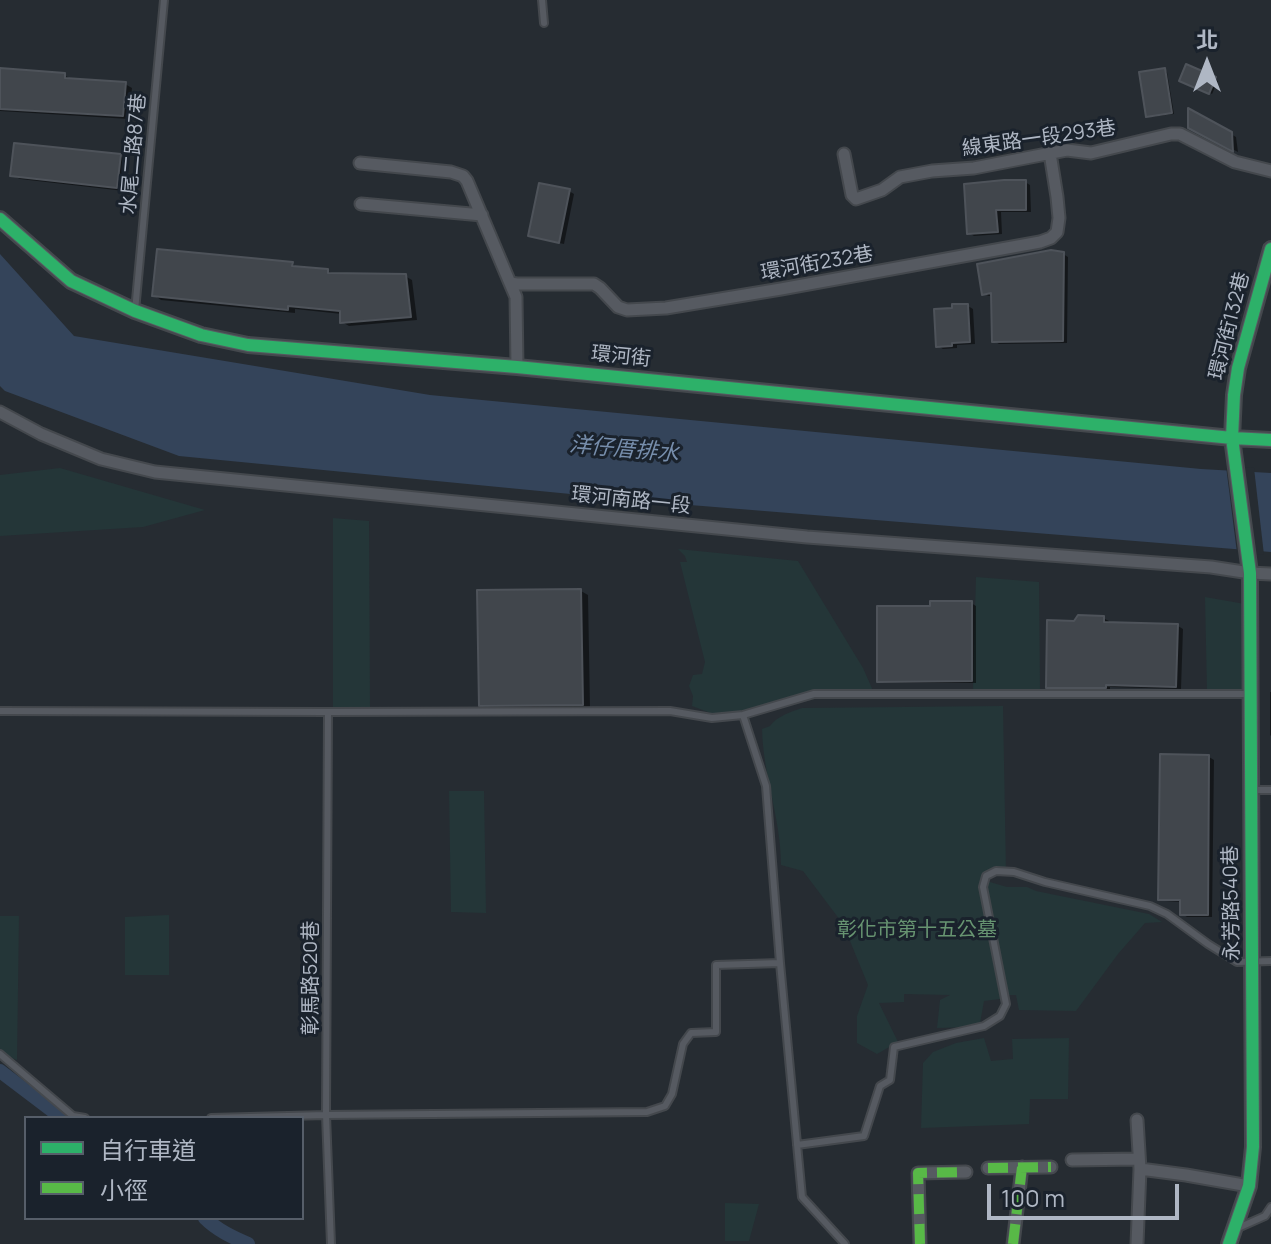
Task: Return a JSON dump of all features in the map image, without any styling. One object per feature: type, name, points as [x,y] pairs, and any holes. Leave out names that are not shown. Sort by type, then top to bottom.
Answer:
[{"type":"street","name":"線東路一段293巷","points":[[844,154],[852,195],[856,199],[882,190],[900,177],[974,168],[1067,150],[1091,153],[1171,134],[1180,134],[1235,162],[1271,171]]},
{"type":"street","name":"環河街232巷","points":[[510,283],[594,284],[618,307],[627,310],[666,308],[1040,242],[1057,232],[1059,218],[1050,153]]},
{"type":"street","points":[[360,163],[451,172],[467,181],[516,297],[517,367]]},
{"type":"street","points":[[361,204],[482,215]]},
{"type":"street","name":"環河街","points":[[0,219],[71,281],[135,311],[201,335],[248,345],[517,367],[1271,440]]},
{"type":"street","name":"環河街132巷","points":[[1249,557],[1232,438],[1234,395],[1238,368],[1271,249]]},
{"type":"street","name":"環河南路一段","points":[[0,412],[41,434],[101,459],[155,472],[807,537],[1271,574]]},
{"type":"street","name":"永芳路540巷","points":[[1229,1244],[1249,1186],[1253,1147],[1249,557]]},
{"type":"street","points":[[1137,1120],[1137,1244]]},
{"type":"street","points":[[1072,1160],[1139,1164],[1249,1186]]},
{"type":"street","points":[[1013,1244],[1022,1167]]},
{"type":"street","points":[[988,1168],[1051,1167]]},
{"type":"street","points":[[920,1244],[918,1173],[966,1172]]},
{"type":"lane","name":"水尾二路87巷","points":[[135,311],[164,0]]},
{"type":"lane","points":[[542,0],[544,23]]},
{"type":"lane","points":[[0,711],[670,711],[712,718],[743,715],[814,694],[1250,694]]},
{"type":"lane","name":"彰馬路520巷","points":[[328,712],[326,1115],[331,1244]]},
{"type":"lane","points":[[743,715],[766,786],[802,1197],[845,1244]]},
{"type":"lane","points":[[1249,790],[1271,790]]},
{"type":"lane","points":[[797,1145],[864,1136],[880,1086],[890,1080],[894,1047],[984,1026],[1000,1016],[1006,1004],[983,887],[986,876],[996,871],[1014,872],[1150,906],[1167,914],[1237,962],[1271,961]]},
{"type":"lane","points":[[288,1116],[647,1112],[665,1106],[672,1094],[683,1044],[691,1033],[716,1032],[716,965],[780,963]]},
{"type":"lane","points":[[0,1054],[73,1116]]},
{"type":"lane","points":[[1236,1229],[1265,1216],[1271,1207]]},
{"type":"green space","points":[[60,468],[205,510],[143,527],[0,536],[0,475]]},
{"type":"green space","points":[[333,518],[369,521],[370,710],[333,709]]},
{"type":"green space","points":[[678,549],[798,561],[863,668],[874,693],[824,695],[746,718],[724,718],[692,706],[693,696],[689,686],[693,675],[702,674],[705,662],[680,562],[687,562]]},
{"type":"green space","points":[[976,577],[1039,582],[1040,691],[973,690]]},
{"type":"green space","points":[[1205,597],[1245,604],[1246,691],[1207,692]]},
{"type":"green space","name":"彰化市第十五公墓","points":[[1003,706],[1006,873],[986,875],[983,880],[1149,914],[1162,922],[1145,923],[1076,1011],[1019,1010],[1016,995],[1001,995],[1000,999],[984,1001],[980,1023],[971,1027],[937,1028],[940,1000],[950,995],[904,994],[904,1002],[879,1003],[898,1042],[877,1054],[857,1043],[857,1016],[868,985],[843,924],[803,871],[781,865],[762,729],[802,708]]},
{"type":"green space","points":[[449,791],[484,791],[486,913],[451,912]]},
{"type":"green space","points":[[169,915],[169,975],[125,975],[125,917]]},
{"type":"green space","points":[[0,916],[19,916],[17,1060],[0,1053]]},
{"type":"green space","points":[[984,1038],[991,1061],[1013,1059],[1012,1039],[1069,1038],[1068,1099],[1030,1099],[1029,1124],[921,1128],[923,1063],[933,1052],[956,1043]]},
{"type":"green space","points":[[725,1203],[759,1204],[749,1241],[725,1241]]},
{"type":"water","name":"洋仔厝排水","points":[[0,254],[74,336],[430,395],[1201,469],[1271,473],[1271,552],[653,502],[179,456],[5,391],[0,386]]},
{"type":"pier","points":[[1226,466],[1254,468],[1264,555],[1237,553]]},
{"type":"building","points":[[1186,64],[1216,77],[1209,94],[1179,81]]},
{"type":"building","points":[[0,68],[65,73],[65,78],[126,82],[123,116],[0,109]]},
{"type":"building","points":[[1165,68],[1172,113],[1146,117],[1139,72]]},
{"type":"building","points":[[1188,108],[1232,132],[1233,152],[1188,128]]},
{"type":"building","points":[[14,143],[121,154],[117,188],[10,176]]},
{"type":"building","points":[[1026,180],[1026,210],[996,210],[998,232],[967,234],[964,184]]},
{"type":"building","points":[[539,183],[570,189],[559,243],[528,236]]},
{"type":"building","points":[[157,249],[293,262],[292,266],[328,269],[328,273],[406,274],[411,317],[340,323],[340,311],[288,306],[288,310],[152,296]]},
{"type":"building","points":[[1051,250],[1064,252],[1063,341],[992,342],[991,293],[982,295],[977,264]]},
{"type":"building","points":[[952,304],[968,304],[970,342],[936,347],[934,309],[952,308]]},
{"type":"building","points":[[581,589],[583,705],[479,706],[477,590]]},
{"type":"building","points":[[930,601],[972,601],[972,681],[877,682],[877,606],[930,606]]},
{"type":"building","points":[[1078,615],[1104,616],[1104,622],[1178,624],[1176,687],[1106,685],[1106,688],[1046,688],[1047,620],[1074,621]]},
{"type":"building","points":[[1160,754],[1209,755],[1208,915],[1180,915],[1180,900],[1158,900]]},
{"type":"waterway","points":[[0,1071],[59,1116]]},
{"type":"waterway","points":[[208,1220],[248,1244]]},
{"type":"marked path","points":[[1013,1244],[1022,1167]]},
{"type":"marked path","points":[[988,1168],[1051,1167]]},
{"type":"marked path","points":[[920,1244],[918,1173],[966,1172]]},
{"type":"cycle path","points":[[0,219],[71,281],[135,311],[201,335],[248,345],[517,367],[1271,440]]},
{"type":"cycle path","points":[[1229,1244],[1249,1186],[1253,1147],[1250,573],[1232,438],[1238,368],[1271,249]]}]
